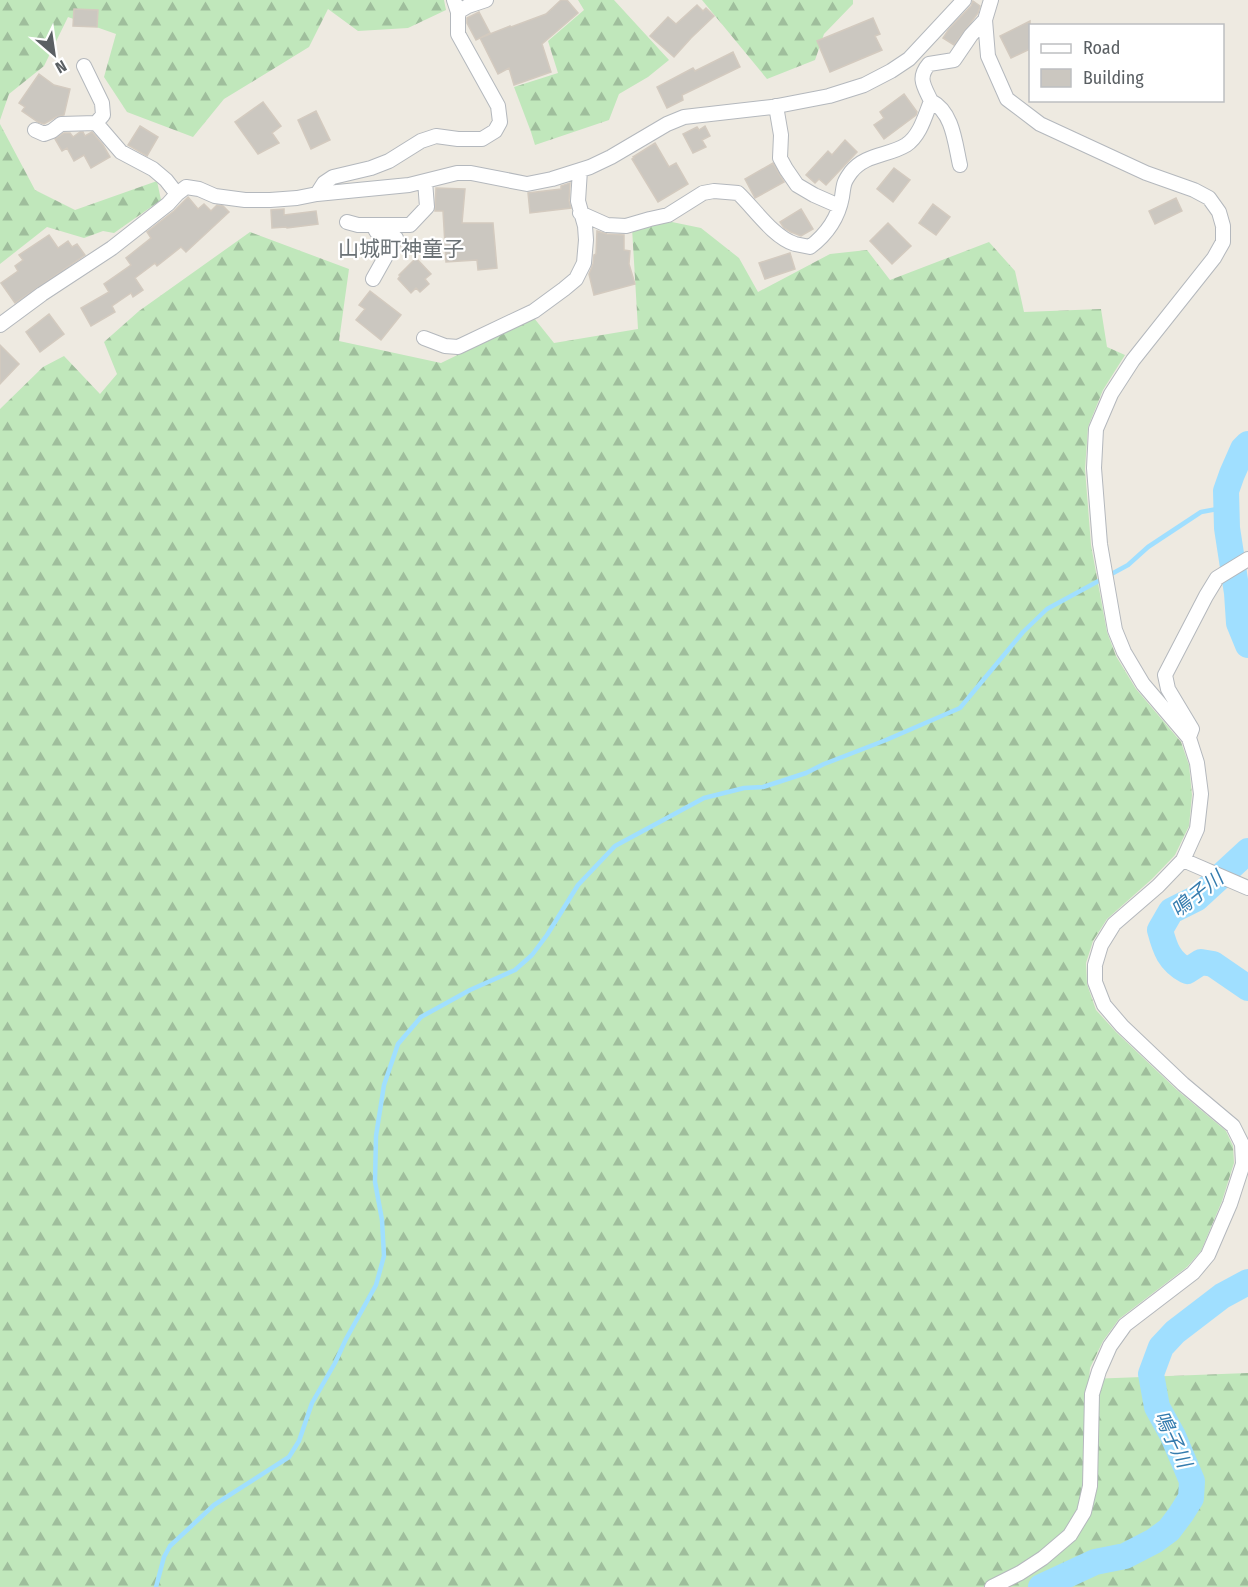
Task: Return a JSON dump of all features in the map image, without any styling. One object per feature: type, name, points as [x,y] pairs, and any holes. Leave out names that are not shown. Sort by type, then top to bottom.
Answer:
[{"type":"street","points":[[317,194],[324,183],[333,177],[389,161],[421,141],[436,136],[482,139],[495,131],[500,122],[498,106],[458,34],[456,6],[468,6],[486,0]]},
{"type":"street","points":[[0,325],[112,248],[186,187],[199,189],[215,196],[245,200],[270,200],[388,188],[457,173],[471,173],[527,184],[552,179],[611,157],[667,124],[684,117],[776,106],[829,96],[864,85],[909,59],[964,0]]},
{"type":"street","points":[[991,0],[986,20],[988,56],[1007,99],[1040,124],[1146,173],[1194,190],[1209,198],[1219,212],[1223,226],[1223,242],[1214,258],[1132,360],[1111,394],[1096,429],[1094,468],[1100,544],[1115,630],[1124,652],[1143,684],[1188,738],[1197,763],[1200,794],[1197,829],[1183,860],[1158,886],[1114,924],[1101,945],[1095,965],[1095,982],[1104,1005],[1122,1026],[1183,1084],[1233,1126],[1242,1144],[1243,1164],[1230,1204],[1208,1255],[1192,1273],[1125,1325],[1106,1354],[1092,1394],[1090,1486],[1084,1512],[1070,1535],[1043,1558],[992,1587]]},
{"type":"street","points":[[960,165],[949,120],[939,105],[931,101],[921,80],[923,71],[929,64],[954,60],[971,35],[986,20]]},
{"type":"street","points":[[35,130],[44,135],[62,124],[96,123],[104,115],[102,103],[84,66]]},
{"type":"street","points":[[580,213],[607,225],[626,226],[668,215],[703,193],[714,191],[738,193],[776,232],[793,244],[810,247],[822,238],[831,226],[842,196],[843,184],[854,169],[867,159],[906,145],[918,132],[931,101]]},
{"type":"street","points":[[776,106],[781,135],[780,158],[786,169],[797,185],[839,206]]},
{"type":"street","points":[[96,123],[121,152],[153,169],[177,194]]},
{"type":"street","points":[[423,338],[445,346],[458,347],[534,311],[576,279],[584,263],[585,226],[578,201],[580,170]]},
{"type":"street","points":[[346,222],[358,225],[410,225],[427,207],[425,181]]},
{"type":"street","points":[[373,279],[396,238],[376,231],[374,225]]},
{"type":"street","points":[[1188,738],[1192,729],[1168,688],[1165,675],[1217,578],[1248,559]]},
{"type":"street","points":[[1183,860],[1248,888]]},
{"type":"green space","points":[[0,0],[444,0],[446,10],[408,28],[358,31],[328,9],[309,47],[224,99],[193,137],[127,112],[104,77],[116,34],[68,17],[44,66],[9,94],[0,120]]},
{"type":"green space","points":[[578,0],[614,0],[669,60],[648,77],[619,94],[609,120],[535,145],[514,87],[558,73],[548,41],[584,10]]},
{"type":"green space","points":[[702,0],[853,0],[853,4],[824,34],[815,60],[767,79]]},
{"type":"green space","points":[[0,124],[35,190],[75,210],[157,181],[161,200],[114,233],[103,231],[84,238],[47,227],[0,264]]},
{"type":"green space","points":[[672,222],[701,228],[739,258],[758,292],[830,254],[867,250],[890,280],[989,242],[1015,271],[1024,312],[1101,309],[1107,347],[1125,355],[1103,390],[1088,427],[1085,469],[1091,545],[1107,632],[1116,656],[1136,689],[1181,742],[1189,765],[1192,795],[1189,826],[1175,855],[1107,919],[1093,941],[1086,963],[1087,984],[1096,1010],[1116,1032],[1177,1090],[1226,1131],[1233,1146],[1234,1163],[1222,1201],[1201,1251],[1187,1267],[1119,1319],[1103,1341],[1090,1368],[1089,1379],[1248,1373],[1248,1587],[0,1587],[0,409],[43,367],[64,356],[100,394],[117,374],[104,342],[139,311],[250,232],[349,269],[339,341],[441,363],[534,318],[554,343],[638,329],[632,228]]},
{"type":"building","points":[[561,0],[567,0],[578,13],[542,44],[551,72],[514,85],[509,68],[498,74],[480,38],[546,14]]},
{"type":"building","points":[[973,1],[980,6],[978,13],[954,45],[943,38]]},
{"type":"building","points":[[697,5],[703,11],[706,8],[714,16],[674,57],[650,36],[668,17],[676,24]]},
{"type":"building","points":[[74,9],[98,10],[97,27],[73,26]]},
{"type":"building","points":[[479,12],[490,33],[476,40],[467,23],[467,18]]},
{"type":"building","points":[[873,18],[880,34],[875,36],[882,50],[830,72],[817,41]]},
{"type":"building","points":[[1030,21],[1029,49],[1011,58],[1000,36]]},
{"type":"building","points":[[733,52],[740,67],[682,95],[683,100],[667,108],[657,87],[693,68],[695,71]]},
{"type":"building","points":[[39,74],[54,85],[70,89],[64,115],[44,124],[22,111],[25,107],[19,103]]},
{"type":"building","points":[[904,94],[917,112],[916,115],[884,139],[874,125],[884,118],[880,112]]},
{"type":"building","points":[[263,102],[281,126],[272,133],[279,143],[258,154],[235,122]]},
{"type":"building","points":[[316,111],[330,140],[311,149],[298,120]]},
{"type":"building","points":[[140,126],[158,137],[147,156],[128,145]]},
{"type":"building","points":[[705,126],[710,136],[702,140],[706,147],[693,153],[683,134]]},
{"type":"building","points":[[83,132],[85,136],[92,132],[110,157],[91,168],[84,155],[74,161],[67,148],[62,151],[55,139],[64,133],[70,133],[73,137]]},
{"type":"building","points":[[845,140],[857,152],[826,185],[819,179],[815,183],[806,175],[828,151],[832,155]]},
{"type":"building","points":[[655,143],[669,167],[676,163],[688,184],[658,202],[632,159]]},
{"type":"building","points":[[773,163],[784,182],[755,198],[745,179]]},
{"type":"building","points":[[894,168],[910,180],[893,202],[877,189]]},
{"type":"building","points":[[570,183],[571,208],[530,213],[528,193],[561,189],[561,186]]},
{"type":"building","points":[[436,188],[465,189],[462,223],[493,223],[497,268],[478,270],[477,260],[446,262],[443,211],[435,211]]},
{"type":"building","points":[[188,197],[198,209],[204,204],[211,211],[217,205],[223,206],[229,212],[186,252],[181,247],[157,266],[155,263],[135,278],[143,290],[133,297],[131,293],[112,306],[115,312],[91,326],[81,308],[109,292],[104,284],[131,265],[126,258],[151,238],[147,232]]},
{"type":"building","points":[[1176,198],[1182,211],[1155,224],[1149,211]]},
{"type":"building","points":[[933,204],[950,217],[936,235],[919,223]]},
{"type":"building","points":[[284,209],[284,215],[316,211],[318,224],[272,228],[271,210]]},
{"type":"building","points":[[801,209],[813,229],[801,236],[784,228],[780,222]]},
{"type":"building","points":[[888,223],[911,246],[892,264],[870,241]]},
{"type":"building","points":[[597,231],[624,235],[624,250],[630,251],[629,264],[635,284],[594,295],[589,274],[596,254]]},
{"type":"building","points":[[49,235],[58,248],[68,241],[72,247],[77,244],[85,255],[15,303],[1,283],[18,271],[15,266],[23,260],[19,255]]},
{"type":"building","points":[[790,253],[795,269],[765,279],[759,263]]},
{"type":"building","points":[[416,258],[431,274],[425,279],[429,284],[420,292],[416,288],[411,293],[398,279],[399,275]]},
{"type":"building","points":[[370,291],[401,315],[381,340],[356,320],[365,309],[359,305]]},
{"type":"building","points":[[49,314],[64,334],[40,352],[26,332]]},
{"type":"building","points":[[0,345],[19,364],[0,384]]},
{"type":"waterway","name":"鳴子川","points":[[1248,444],[1243,449],[1226,491],[1227,528],[1239,623],[1248,645]]},
{"type":"waterway","points":[[156,1587],[164,1557],[170,1546],[214,1505],[289,1457],[299,1441],[312,1403],[376,1285],[384,1256],[382,1220],[375,1182],[376,1136],[384,1085],[398,1044],[421,1017],[470,990],[515,970],[532,955],[547,935],[578,885],[615,846],[704,798],[744,788],[763,787],[806,773],[960,708],[1023,632],[1047,609],[1128,565],[1148,547],[1201,512],[1228,507]]},
{"type":"waterway","name":"鳴子川","points":[[1248,851],[1197,898],[1171,911],[1160,930],[1169,954],[1187,971],[1201,962],[1213,964],[1248,988]]},
{"type":"waterway","name":"鳴子川","points":[[1041,1587],[1095,1562],[1125,1556],[1154,1541],[1169,1530],[1181,1514],[1191,1498],[1192,1481],[1173,1436],[1157,1407],[1151,1374],[1161,1347],[1175,1332],[1222,1296],[1248,1282]]},
{"type":"district","name":"山城町神童子","points":[[401,249]]}]
